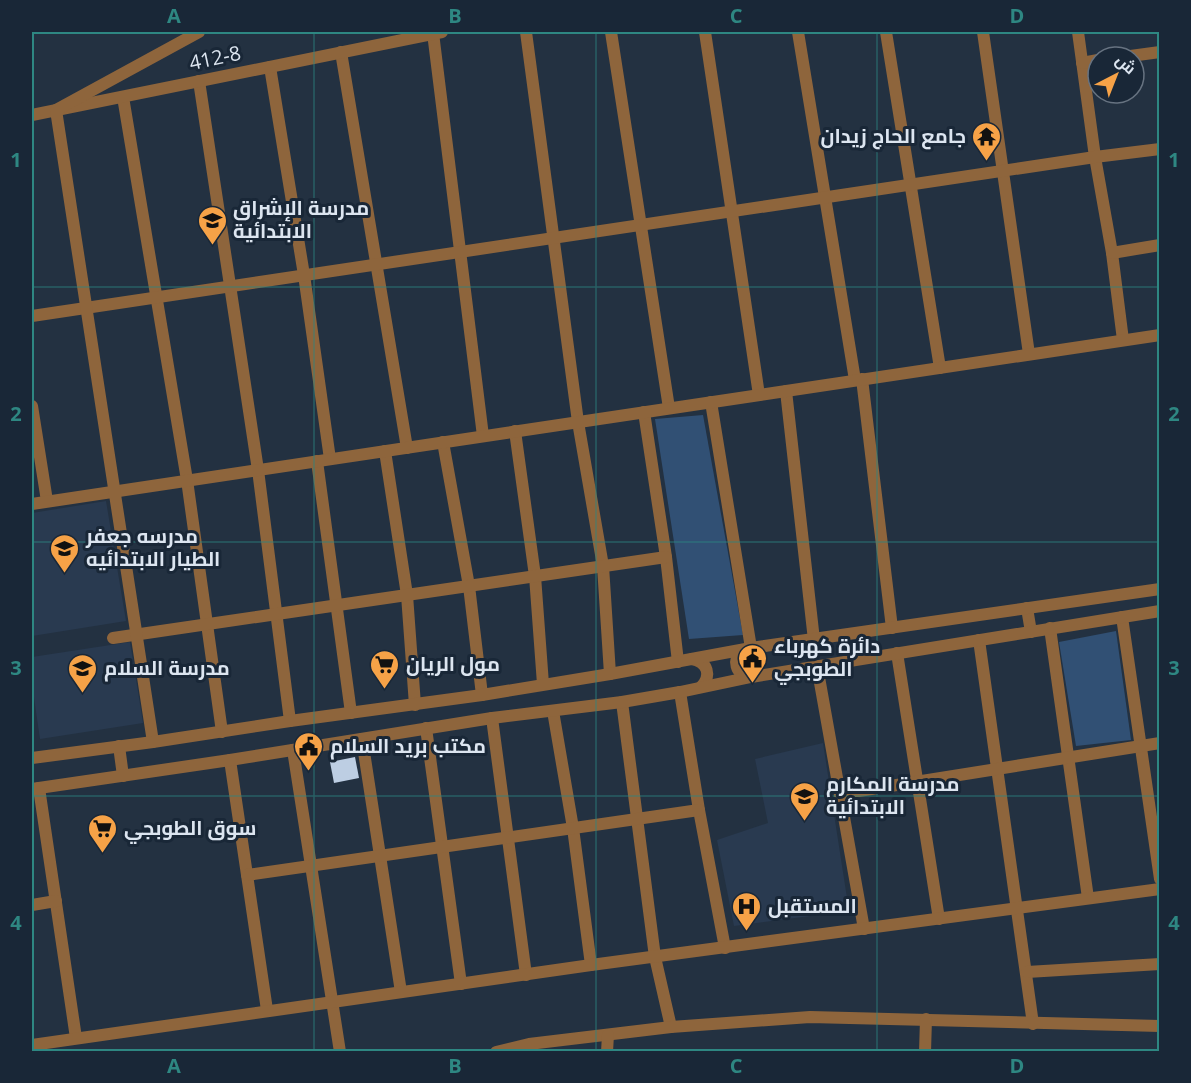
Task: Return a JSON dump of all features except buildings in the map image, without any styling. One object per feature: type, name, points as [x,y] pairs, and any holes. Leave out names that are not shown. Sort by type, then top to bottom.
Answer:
[{"type":"street","points":[[153,742],[56,110],[199,32]]},
{"type":"street","points":[[526,32],[578,422],[603,566],[610,674]]},
{"type":"street","points":[[611,32],[669,408]]},
{"type":"street","points":[[705,32],[759,395]]},
{"type":"street","points":[[798,32],[858,380],[892,628]]},
{"type":"street","points":[[886,32],[940,368]]},
{"type":"street","points":[[983,32],[1029,354]]},
{"type":"street","points":[[1078,32],[1123,340]]},
{"type":"street","points":[[428,33],[483,436]]},
{"type":"street","name":"412-8","points":[[32,115],[428,33]]},
{"type":"street","points":[[341,52],[407,448]]},
{"type":"street","points":[[1082,63],[1086,62]]},
{"type":"street","points":[[270,67],[304,275],[337,605],[351,713]]},
{"type":"street","points":[[199,81],[228,286],[258,470],[290,720]]},
{"type":"street","points":[[123,97],[187,480],[222,732]]},
{"type":"street","points":[[32,316],[1004,170],[1160,149]]},
{"type":"street","points":[[1112,253],[1160,245]]},
{"type":"street","points":[[32,504],[1160,335]]},
{"type":"street","points":[[786,391],[814,640]]},
{"type":"street","points":[[711,402],[747,649]]},
{"type":"street","points":[[32,406],[47,501]]},
{"type":"street","points":[[644,412],[666,557],[678,662]]},
{"type":"street","points":[[515,431],[535,576],[543,684]]},
{"type":"street","points":[[443,442],[469,586],[482,695]]},
{"type":"street","points":[[385,451],[407,595],[416,705]]},
{"type":"street","points":[[113,638],[666,557]]},
{"type":"street","points":[[32,758],[222,732],[290,720],[416,705],[747,649],[1160,589]]},
{"type":"street","points":[[1027,609],[1031,632]]},
{"type":"street","points":[[76,1038],[56,901],[35,788],[230,760],[492,718],[622,702],[751,677],[1160,611]]},
{"type":"street","points":[[1122,617],[1160,879]]},
{"type":"street","points":[[1050,628],[1088,898]]},
{"type":"street","points":[[979,640],[1033,1024]]},
{"type":"street","points":[[747,649],[736,657],[736,667],[742,674],[751,677]]},
{"type":"street","points":[[897,653],[939,919]]},
{"type":"street","points":[[693,659],[704,664],[707,670],[705,682],[700,687]]},
{"type":"street","points":[[817,666],[864,929]]},
{"type":"street","points":[[681,692],[699,810],[725,948]]},
{"type":"street","points":[[622,702],[655,957],[671,1027]]},
{"type":"street","points":[[553,711],[573,828],[591,965]]},
{"type":"street","points":[[492,718],[526,975]]},
{"type":"street","points":[[426,728],[461,984]]},
{"type":"street","points":[[362,739],[401,992]]},
{"type":"street","points":[[840,795],[1160,743]]},
{"type":"street","points":[[119,746],[123,776]]},
{"type":"street","points":[[292,750],[340,1052]]},
{"type":"street","points":[[230,760],[267,1010]]},
{"type":"street","points":[[247,875],[699,810]]},
{"type":"street","points":[[32,1045],[591,965],[1160,889]]},
{"type":"street","points":[[32,905],[56,901]]},
{"type":"street","points":[[1027,972],[1160,964]]},
{"type":"street","points":[[496,1052],[529,1044],[671,1027],[810,1017],[1160,1026]]},
{"type":"street","points":[[925,1052],[926,1019]]},
{"type":"street","points":[[607,1052],[608,1035]]},
{"type":"shaded area","points":[[703,415],[743,635],[689,639],[655,419]]},
{"type":"shaded area","points":[[106,501],[126,621],[32,636],[32,513]]},
{"type":"shaded area","points":[[1116,631],[1131,740],[1076,746],[1059,642]]},
{"type":"shaded area","points":[[130,642],[143,723],[40,739],[32,684],[32,657]]},
{"type":"shaded area","points":[[823,743],[849,911],[734,926],[717,840],[768,823],[755,759]]},
{"type":"place","name":"جامع الحاج زيدان","points":[[987,162]]},
{"type":"place","name":"مدرسة الإشراق الابتدائية","points":[[212,246]]},
{"type":"place","name":"مدرسه جعفر الطيار الابتدائيه","points":[[65,574]]},
{"type":"place","name":"دائرة كهرباء الطوبجي","points":[[753,684]]},
{"type":"place","name":"مول الريان","points":[[385,690]]},
{"type":"place","name":"مدرسة السلام","points":[[83,694]]},
{"type":"place","name":"مكتب بريد السلام","points":[[309,772]]},
{"type":"place","name":"مدرسة المكارم الابتدائية","points":[[805,822]]},
{"type":"place","name":"سوق الطوبجي","points":[[103,854]]},
{"type":"place","name":"المستقبل","points":[[747,932]]}]
